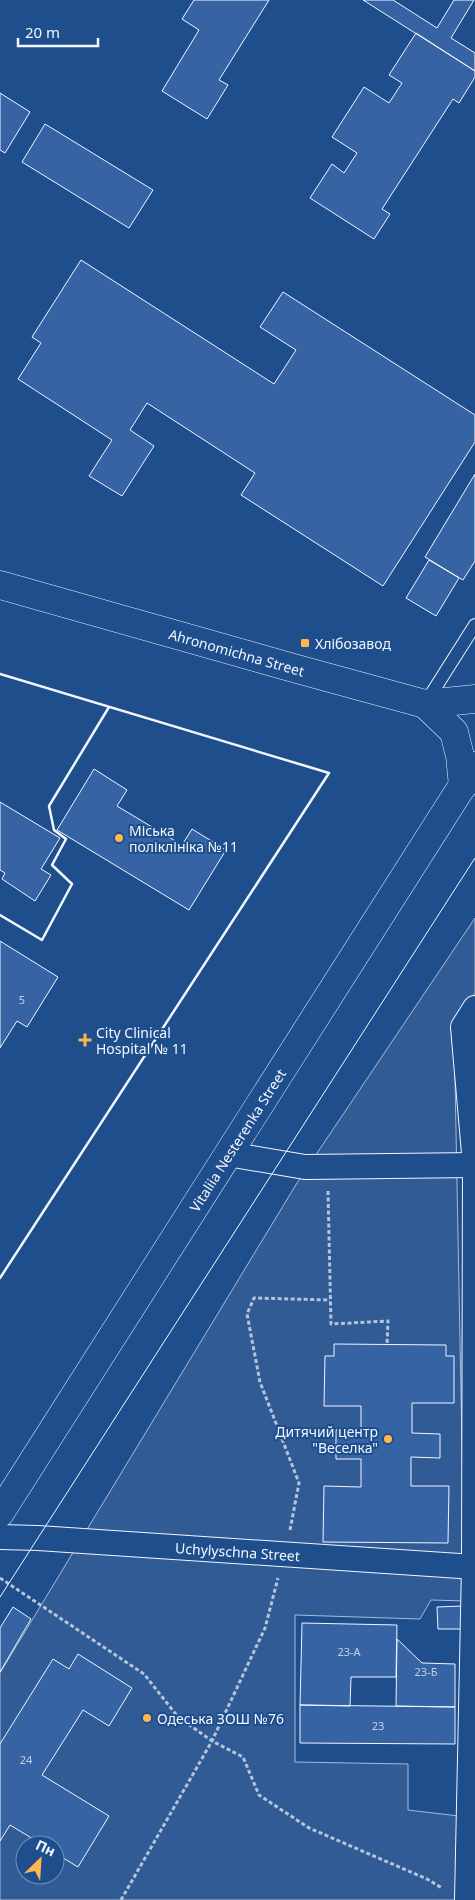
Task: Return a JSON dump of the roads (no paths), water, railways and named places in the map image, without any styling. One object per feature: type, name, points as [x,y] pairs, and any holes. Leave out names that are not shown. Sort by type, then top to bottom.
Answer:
[{"type":"main road","name":"Ahronomichna Street","points":[[0,585],[425,704],[475,699]]},
{"type":"main road","points":[[425,704],[454,732],[460,756],[469,776]]},
{"type":"main road","name":"Vitaliia Nesterenka Street","points":[[0,1513],[469,776]]},
{"type":"street","points":[[458,1896],[474,1567],[475,1165],[463,1027],[475,1008]]},
{"type":"street","points":[[228,1154],[305,1167],[327,1168],[475,1165]]},
{"type":"street","name":"Uchylyschna Street","points":[[0,1537],[474,1567]]},
{"type":"lane","points":[[425,704],[475,625]]},
{"type":"tram line","points":[[0,1597],[475,858]]},
{"type":"place","name":"Хлібозавод","points":[[305,643]]},
{"type":"place","name":"Міська поліклініка №11","points":[[119,838]]},
{"type":"place","name":"City Clinical Hospital № 11","points":[[85,1040]]},
{"type":"place","name":"Дитячий центр \"Веселка\"","points":[[388,1439]]},
{"type":"place","name":"Одеська ЗОШ №76","points":[[147,1718]]}]
